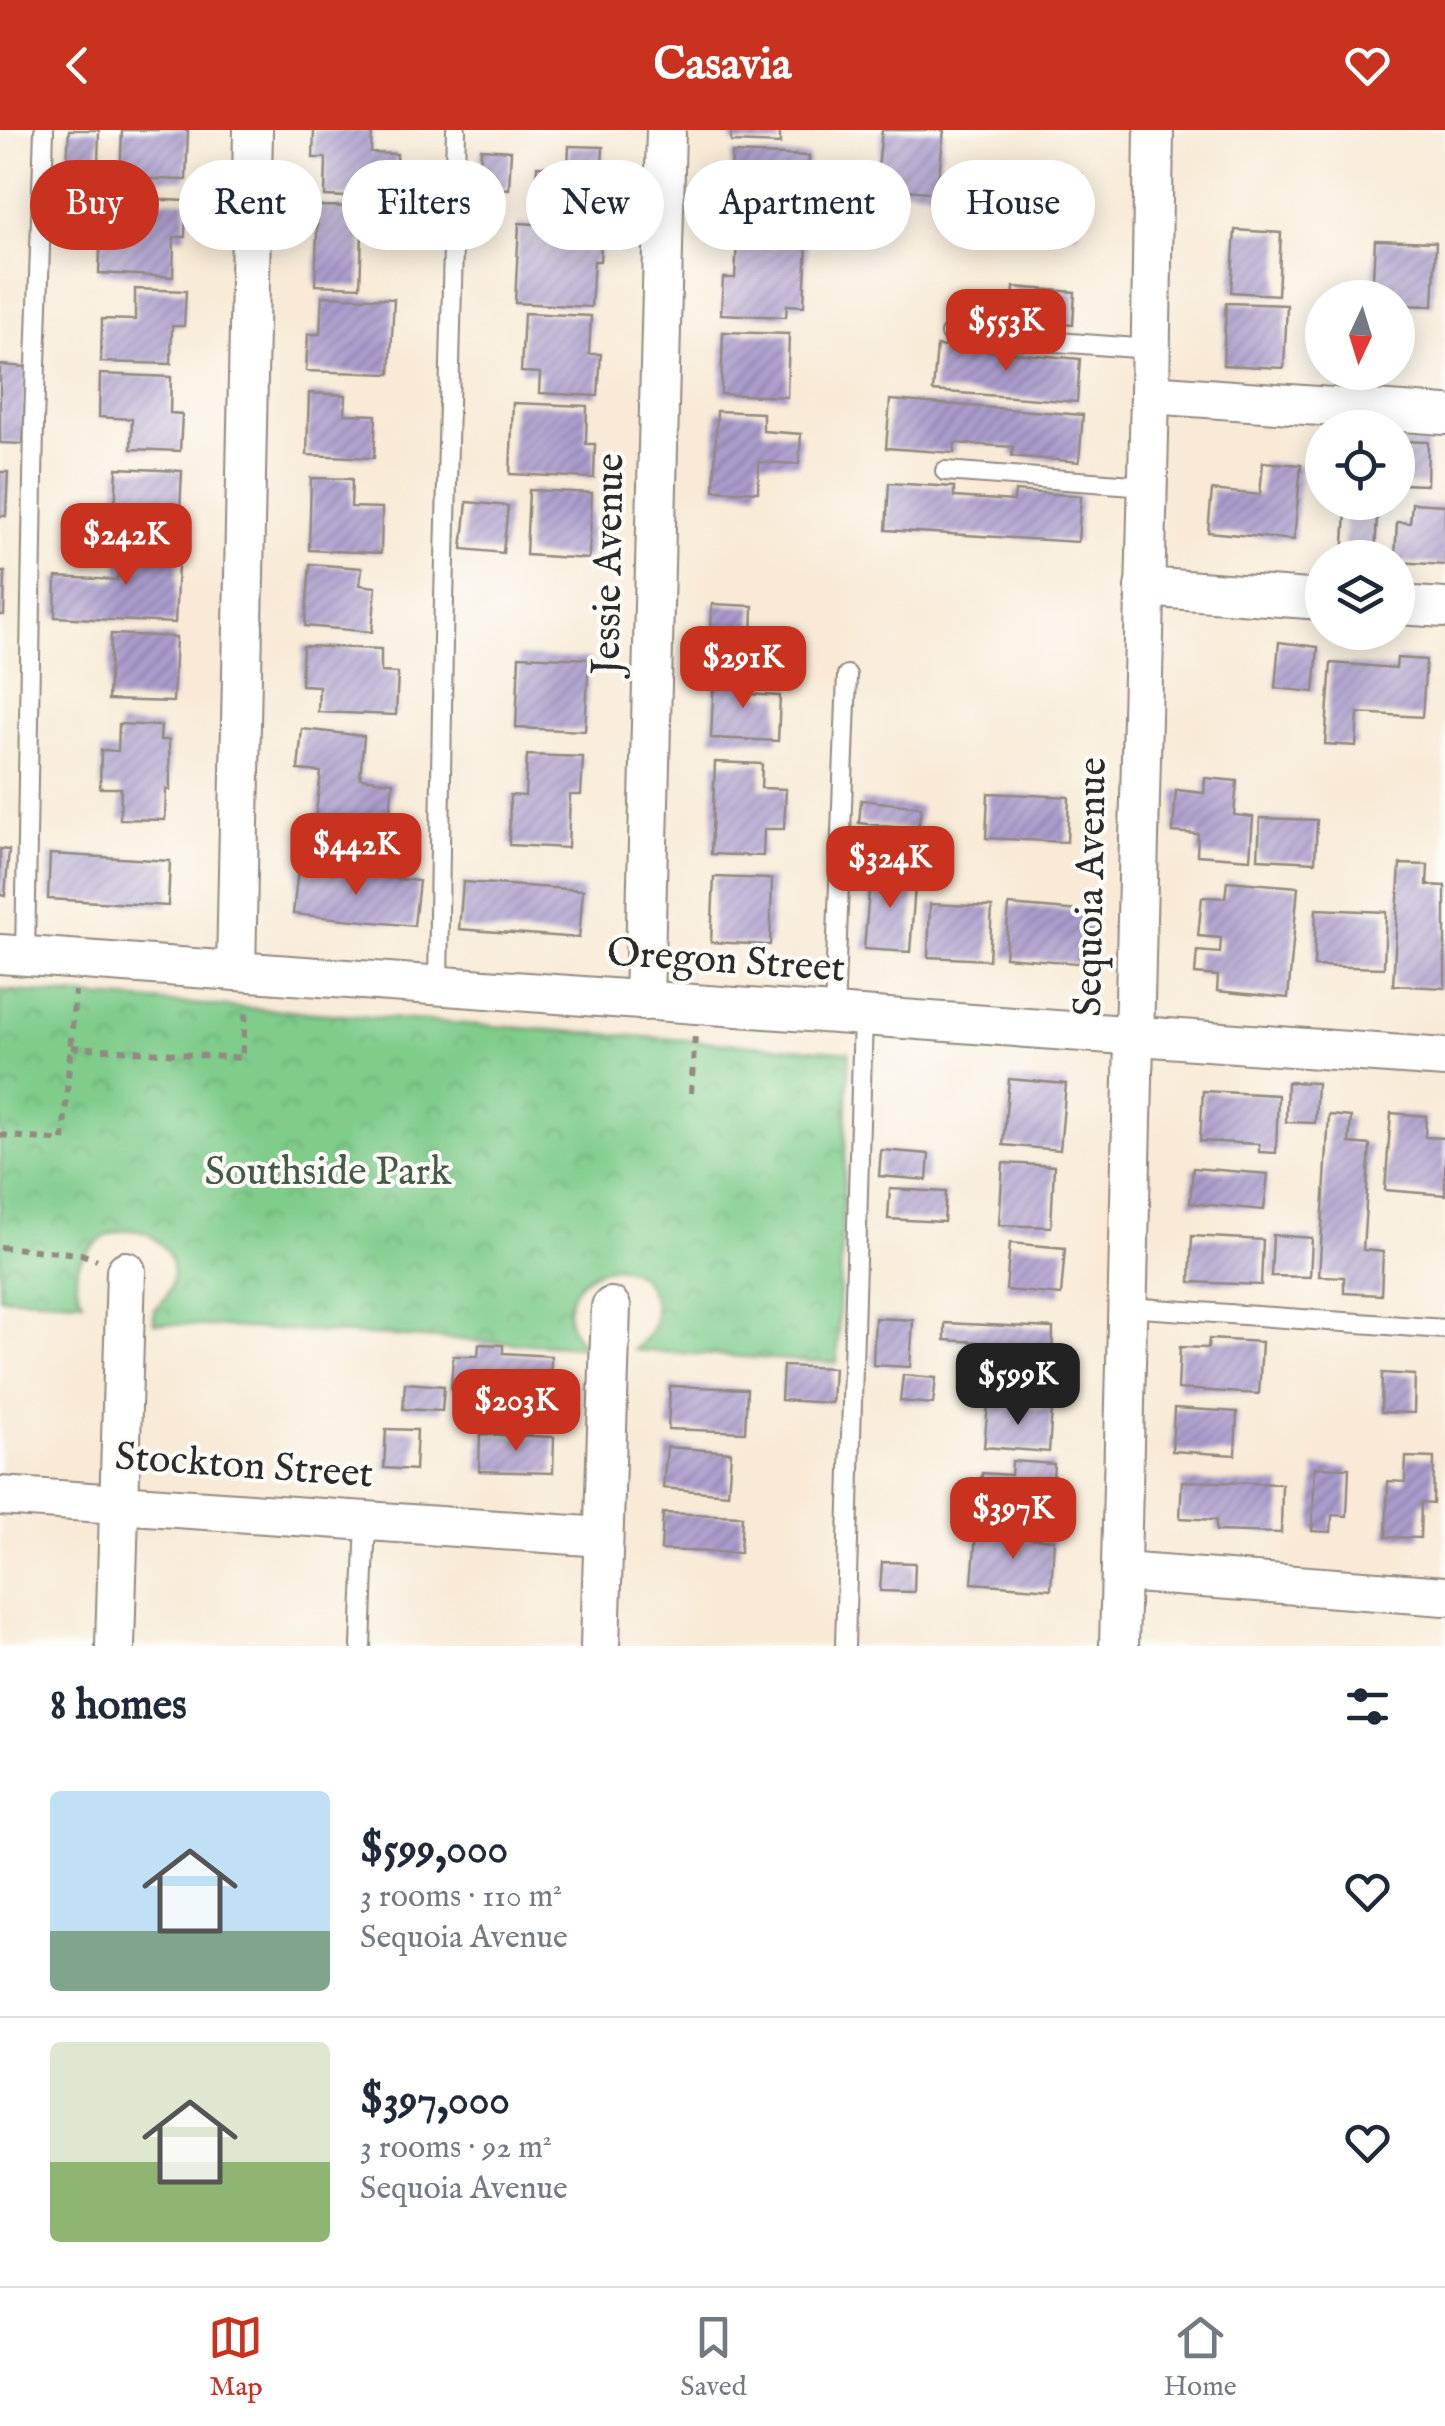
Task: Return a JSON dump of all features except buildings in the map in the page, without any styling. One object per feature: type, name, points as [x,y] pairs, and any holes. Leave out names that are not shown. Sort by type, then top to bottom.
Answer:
[{"type":"street","points":[[236,972],[253,130]]},
{"type":"street","name":"Jessie Avenue","points":[[644,1001],[666,130]]},
{"type":"street","name":"Sequoia Avenue","points":[[1119,1646],[1154,130]]},
{"type":"street","points":[[1150,394],[1445,416]]},
{"type":"street","points":[[1144,587],[1305,599]]},
{"type":"street","points":[[1415,606],[1445,608]]},
{"type":"street","name":"Oregon Street","points":[[13,955],[1445,1058]]},
{"type":"street","points":[[116,1646],[126,1271]]},
{"type":"street","points":[[600,1646],[610,1307]]},
{"type":"street","name":"Stockton Street","points":[[0,1496],[602,1537]]},
{"type":"street","points":[[1121,1572],[1445,1596]]},
{"type":"lane","points":[[13,955],[44,130]]},
{"type":"lane","points":[[438,986],[456,130]]},
{"type":"lane","points":[[950,334],[1150,348]]},
{"type":"lane","points":[[945,471],[1147,486]]},
{"type":"lane","points":[[845,1646],[847,675]]},
{"type":"lane","points":[[1128,1307],[1445,1329]]},
{"type":"lane","points":[[361,1646],[366,1520]]},
{"type":"path","points":[[0,1134],[63,1140],[78,960]]},
{"type":"path","points":[[70,1047],[242,1058],[246,1003],[236,972]]},
{"type":"path","points":[[690,1093],[697,1005]]},
{"type":"path","points":[[0,1247],[81,1254],[126,1271]]},
{"type":"green space","name":"Southside Park","points":[[0,990],[849,1052],[837,1363],[634,1350],[654,1325],[655,1304],[638,1274],[617,1268],[586,1278],[572,1295],[569,1323],[586,1347],[154,1323],[154,1309],[168,1292],[173,1273],[169,1256],[158,1241],[143,1232],[124,1230],[103,1238],[80,1262],[76,1279],[83,1301],[0,1297]]}]
